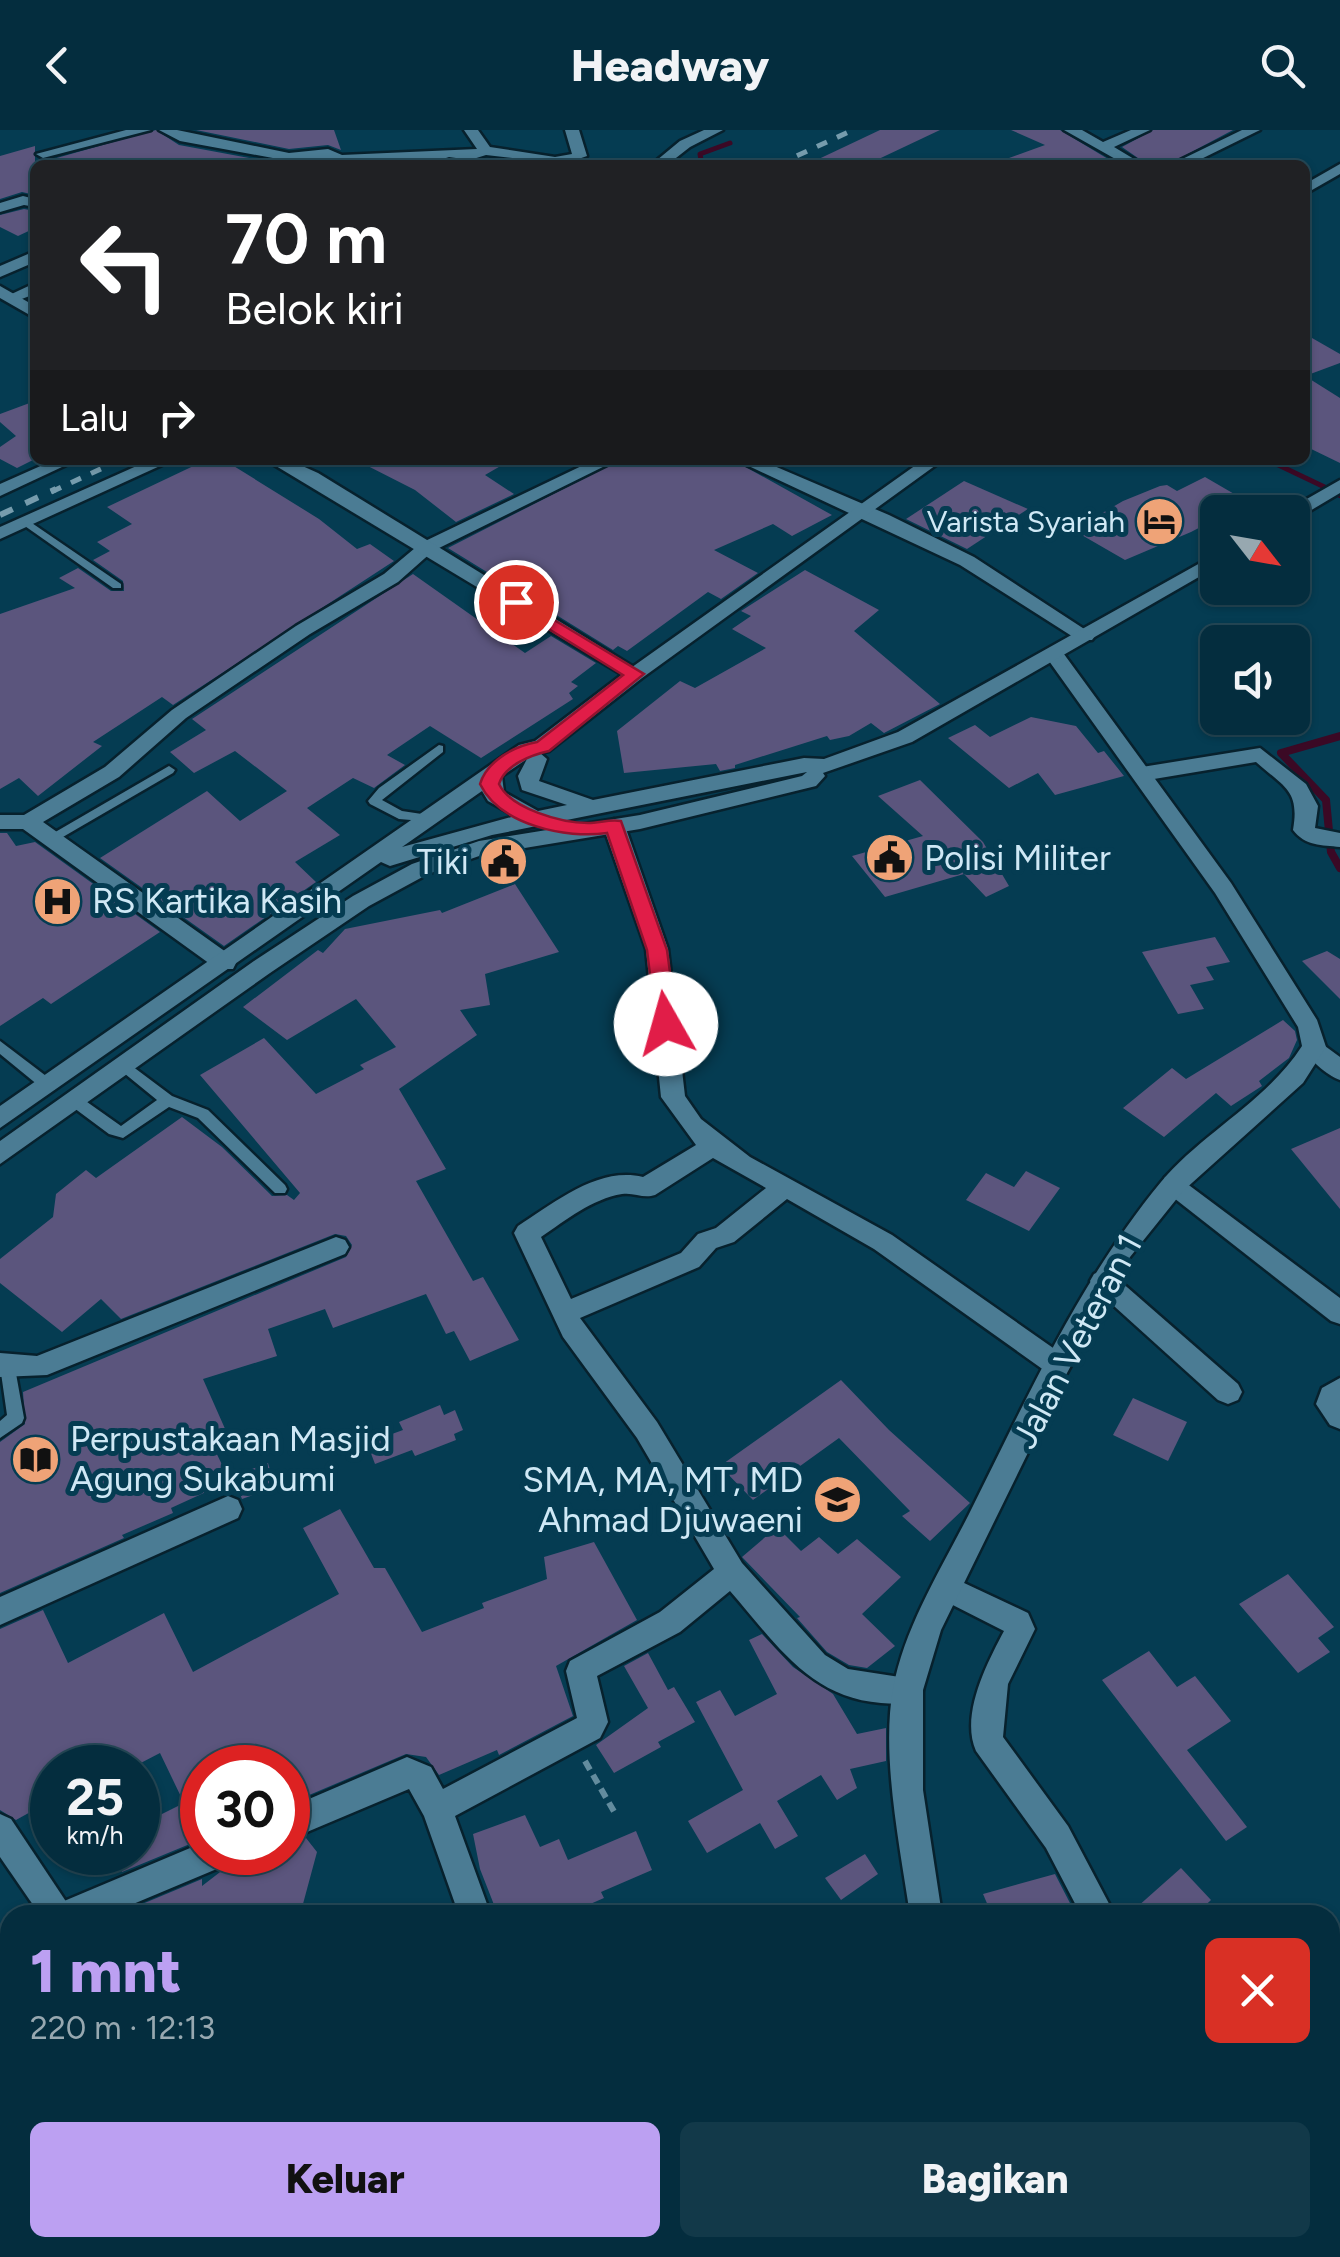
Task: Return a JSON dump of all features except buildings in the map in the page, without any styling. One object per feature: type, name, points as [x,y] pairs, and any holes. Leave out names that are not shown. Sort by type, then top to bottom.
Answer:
[{"type":"street","points":[[43,154],[82,138],[144,130]]},
{"type":"street","points":[[166,130],[185,138],[288,157],[324,152],[339,159],[408,160],[434,158],[448,152],[470,156],[485,150],[543,160]]},
{"type":"street","points":[[470,130],[485,150]]},
{"type":"street","points":[[569,160],[580,156],[572,130]]},
{"type":"street","points":[[664,160],[685,144],[716,130]]},
{"type":"street","points":[[1071,130],[1129,160]]},
{"type":"street","points":[[1106,146],[1143,130]]},
{"type":"street","points":[[1187,160],[1252,130]]},
{"type":"street","points":[[1310,187],[1340,168]]},
{"type":"street","points":[[0,208],[23,200],[30,202]]},
{"type":"street","points":[[0,272],[30,258]]},
{"type":"street","points":[[3,293],[30,289]]},
{"type":"street","points":[[3,293],[30,310]]},
{"type":"street","points":[[0,491],[57,465]]},
{"type":"street","points":[[0,534],[153,465]]},
{"type":"street","points":[[286,465],[312,477],[635,674]]},
{"type":"street","points":[[0,822],[28,822],[112,772],[179,714],[303,630],[391,578],[427,547],[597,465]]},
{"type":"street","points":[[757,465],[967,560],[1085,636]]},
{"type":"street","points":[[361,901],[411,832],[540,753],[635,674],[927,465]]},
{"type":"street","points":[[1310,504],[1340,485]]},
{"type":"street","points":[[0,1154],[361,901],[420,869],[479,848],[729,803],[809,781],[826,766],[905,738],[1200,569]]},
{"type":"street","points":[[1054,654],[1233,904],[1309,1026],[1314,1047],[1340,1071]]},
{"type":"street","points":[[540,753],[528,776],[530,785],[548,794],[596,804]]},
{"type":"street","points":[[1142,774],[1260,755],[1299,789],[1308,806],[1304,830],[1322,839],[1340,840]]},
{"type":"street","points":[[411,832],[533,817],[755,778],[804,765],[826,766]]},
{"type":"street","points":[[0,1119],[431,818],[493,782]]},
{"type":"street","points":[[493,782],[533,817],[586,830]]},
{"type":"street","points":[[28,822],[225,963]]},
{"type":"street","points":[[614,826],[657,950],[673,1097],[692,1126],[713,1146],[883,1242],[1057,1364]]},
{"type":"street","points":[[150,1016],[172,1032]]},
{"type":"street","name":"Jalan Veteran 1","points":[[925,1905],[908,1790],[908,1690],[927,1628],[1057,1364],[1132,1234],[1174,1184],[1295,1077],[1314,1047]]},
{"type":"street","points":[[713,1146],[646,1188],[626,1184],[584,1196],[527,1230],[564,1312],[605,1377],[647,1430],[732,1572],[829,1677],[870,1691],[908,1690]]},
{"type":"street","points":[[1174,1184],[1340,1313]]},
{"type":"street","points":[[564,1312],[690,1260],[707,1241],[725,1235],[786,1186]]},
{"type":"street","points":[[4,1366],[38,1367],[336,1248]]},
{"type":"street","points":[[1103,1281],[1228,1392]]},
{"type":"street","points":[[1340,1390],[1330,1400],[1340,1417]]},
{"type":"street","points":[[0,1612],[228,1509]]},
{"type":"street","points":[[437,1809],[589,1728],[592,1722],[581,1671],[586,1664],[675,1619],[732,1572]]},
{"type":"street","points":[[947,1588],[1018,1623],[1020,1629],[993,1682],[987,1741],[1057,1836],[1093,1905]]},
{"type":"street","points":[[310,1814],[406,1772],[420,1778],[437,1809],[471,1905]]},
{"type":"street","points":[[0,1830],[52,1905]]},
{"type":"street","points":[[92,1905],[180,1869]]},
{"type":"lane","points":[[26,522],[117,586]]},
{"type":"lane","points":[[411,832],[374,801],[439,749]]},
{"type":"lane","points":[[51,838],[169,770]]},
{"type":"lane","points":[[0,1046],[49,1086]]},
{"type":"lane","points":[[124,1066],[166,1100],[203,1114],[280,1189]]},
{"type":"lane","points":[[76,1102],[123,1132],[166,1100]]},
{"type":"lane","points":[[0,1431],[16,1418],[4,1366]]},
{"type":"path","points":[[571,1737],[616,1815]]},
{"type":"waterway","points":[[701,160],[700,154],[730,143]]},
{"type":"waterway","points":[[1278,465],[1335,492]]},
{"type":"waterway","points":[[1330,489],[1340,494]]},
{"type":"waterway","points":[[1340,736],[1281,753],[1326,800],[1331,852],[1340,868]]},
{"type":"railway","points":[[788,160],[853,130]]},
{"type":"railway","points":[[51,492],[109,465]]},
{"type":"railway","points":[[0,515],[56,489]]},
{"type":"place","name":"Varista Syariah","points":[[1160,522]]},
{"type":"place","name":"Polisi Militer","points":[[889,858]]},
{"type":"place","name":"Tiki","points":[[504,862]]},
{"type":"place","name":"RS Kartika Kasih","points":[[57,901]]},
{"type":"place","name":"Perpustakaan Masjid Agung Sukabumi","points":[[35,1459]]},
{"type":"place","name":"SMA, MA, MT, MD Ahmad Djuwaeni","points":[[838,1500]]},
{"type":"route","points":[[516,602],[635,674],[542,746],[526,750],[493,772],[490,784],[496,796],[533,817],[586,830],[614,826],[657,950],[666,1024]]}]
